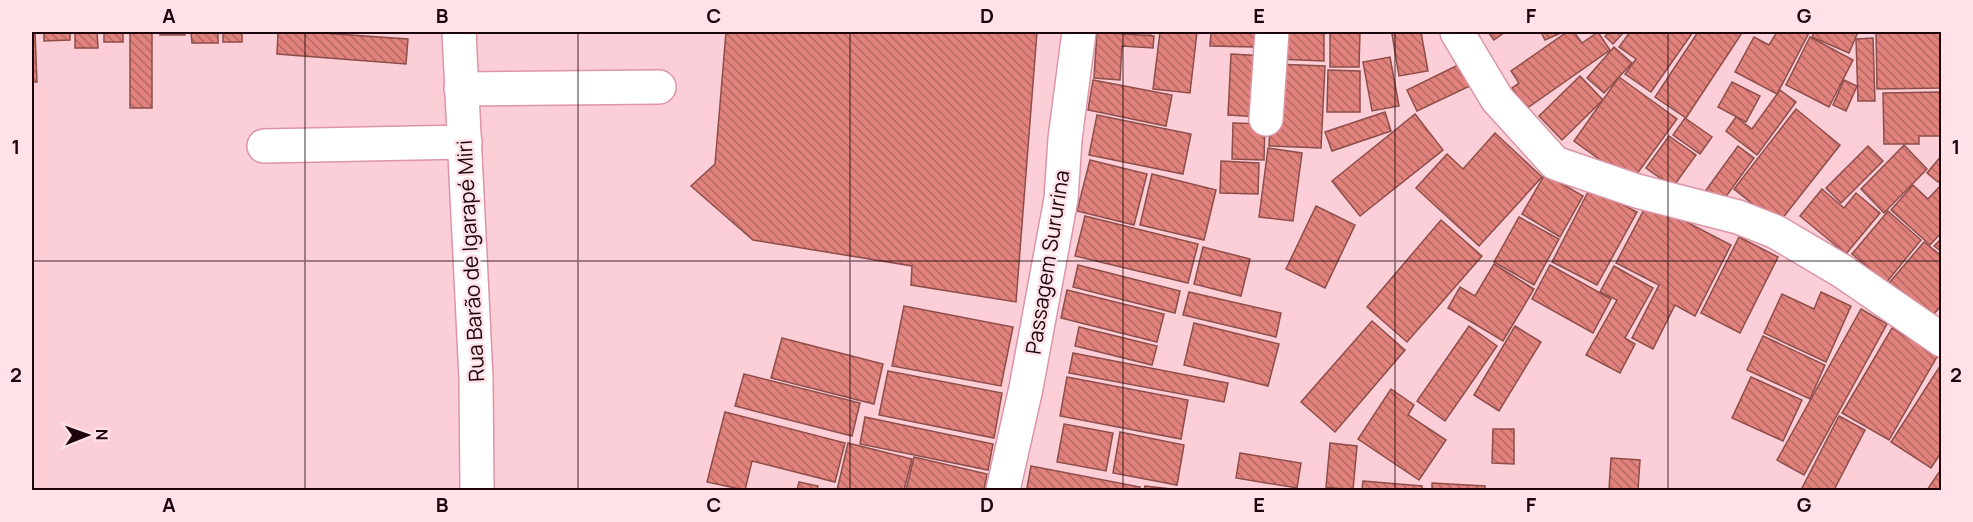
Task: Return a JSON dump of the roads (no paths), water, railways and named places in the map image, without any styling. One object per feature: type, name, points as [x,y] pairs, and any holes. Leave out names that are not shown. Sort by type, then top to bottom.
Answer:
[{"type":"street","name":"Rua Barão de Igarapé Miri","points":[[459,32],[476,378],[477,490]]},
{"type":"street","name":"Passagem Sururina","points":[[1003,490],[1026,388],[1061,199],[1065,139],[1079,32]]},
{"type":"street","points":[[1266,119],[1272,32]]},
{"type":"street","points":[[1457,32],[1497,99],[1555,163],[1637,191],[1738,218],[1776,232],[1842,271],[1941,340]]},
{"type":"street","points":[[461,89],[659,87]]},
{"type":"street","points":[[264,146],[465,142]]}]
